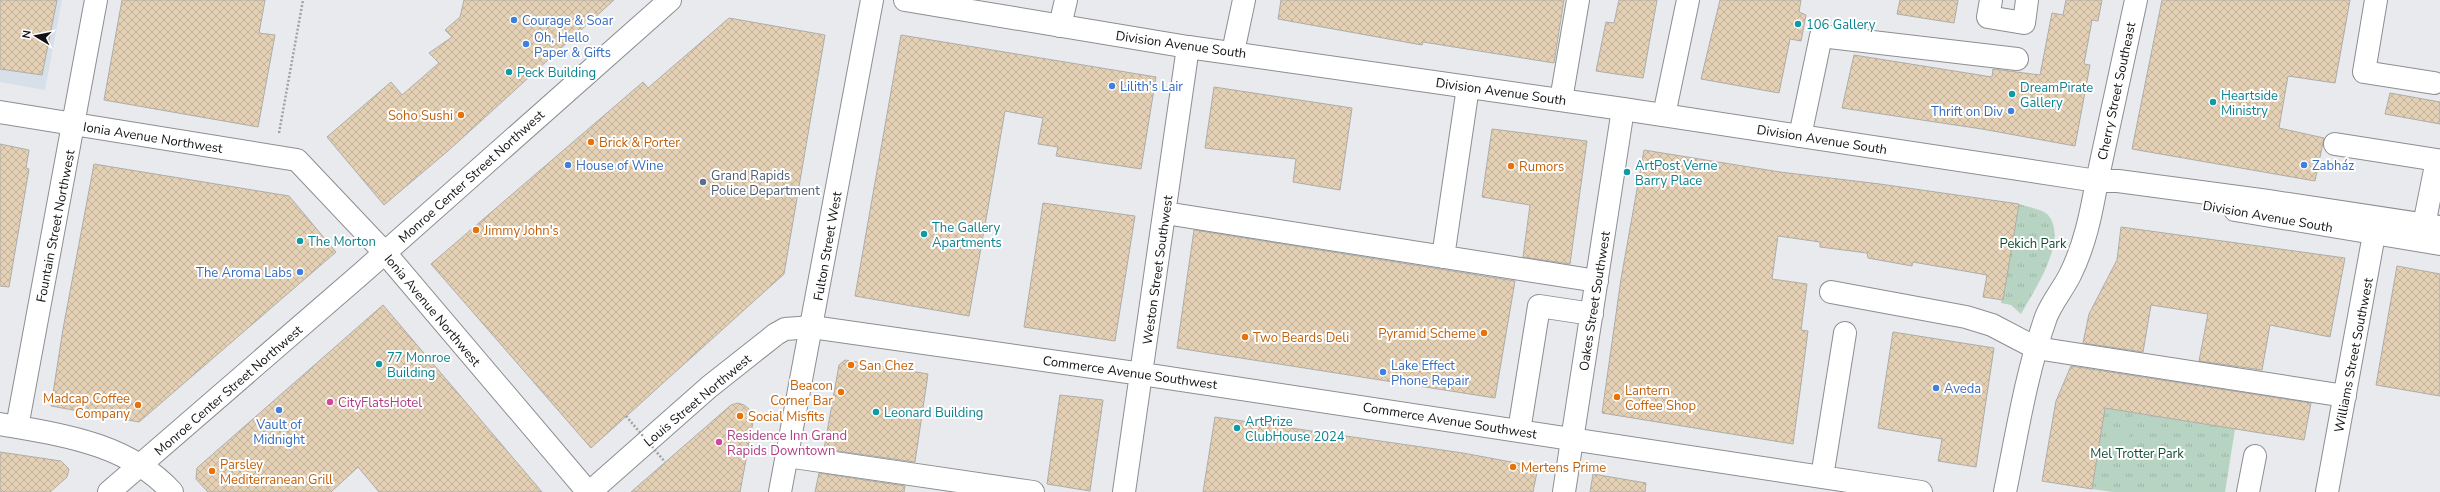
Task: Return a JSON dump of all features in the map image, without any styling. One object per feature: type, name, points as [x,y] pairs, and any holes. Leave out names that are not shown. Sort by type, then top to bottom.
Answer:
[{"type":"street","name":"Fountain Street Northwest","points":[[8,426],[74,125],[96,0]]},
{"type":"street","name":"Monroe Center Street Northwest","points":[[109,492],[385,253],[670,0]]},
{"type":"street","name":"Fulton Street West","points":[[780,492],[872,0]]},
{"type":"street","name":"Division Avenue South","points":[[905,0],[1188,47],[1233,52],[1664,115],[2097,182],[2118,181],[2252,199],[2376,226],[2440,244]]},
{"type":"street","points":[[1060,26],[1066,0]]},
{"type":"street","points":[[1233,52],[1244,0]]},
{"type":"street","points":[[1561,100],[1578,0]]},
{"type":"street","points":[[1664,115],[1688,0]]},
{"type":"street","points":[[1991,0],[1988,17],[2024,23],[2028,0]]},
{"type":"street","name":"Cherry Street Southeast","points":[[2005,492],[2036,348],[2047,315],[2070,275],[2090,222],[2097,182],[2136,0]]},
{"type":"street","points":[[2376,0],[2364,72],[2434,83]]},
{"type":"street","points":[[1800,136],[1821,36],[2018,59]]},
{"type":"street","name":"Weston Street Southwest","points":[[1124,492],[1188,47]]},
{"type":"street","points":[[1443,257],[1468,87]]},
{"type":"street","name":"Oakes Street Southwest","points":[[1564,492],[1623,109]]},
{"type":"street","name":"Ionia Avenue Northwest","points":[[0,112],[297,160],[385,253],[589,492]]},
{"type":"street","points":[[2334,144],[2437,160],[2432,226]]},
{"type":"street","points":[[1165,213],[1597,281]]},
{"type":"street","name":"Division Avenue South","points":[[2376,226],[2432,226]]},
{"type":"street","name":"Williams Street Southwest","points":[[2327,492],[2376,226]]},
{"type":"street","points":[[1831,292],[1966,317],[1992,325],[2036,348],[2345,396]]},
{"type":"street","points":[[1519,431],[1539,306],[1592,314]]},
{"type":"street","name":"Commerce Avenue Southwest","points":[[812,327],[1142,374],[1921,492]]},
{"type":"street","name":"Louis Street Northwest","points":[[589,492],[709,386],[776,334],[785,328],[812,327]]},
{"type":"street","points":[[1822,477],[1845,333]]},
{"type":"street","points":[[8,426],[93,442],[112,449],[140,466],[172,492]]},
{"type":"street","points":[[787,456],[1033,492]]},
{"type":"street","points":[[2248,492],[2255,456]]},
{"type":"path","points":[[280,134],[303,0]]},
{"type":"path","points":[[626,416],[665,462]]},
{"type":"shaded area","points":[[0,0],[62,0],[45,90],[0,82]]},
{"type":"green space","name":"Pekich Park","points":[[2019,204],[2046,213],[2053,225],[2054,237],[2052,251],[2041,279],[2021,314],[2011,305],[2001,303]]},
{"type":"green space","name":"Mel Trotter Park","points":[[2105,408],[2235,429],[2225,492],[2113,492],[2092,489]]},
{"type":"green space","points":[[2108,427],[2130,432],[2125,459],[2102,455]]},
{"type":"building","points":[[0,0],[57,0],[42,75],[0,69]]},
{"type":"building","points":[[122,0],[265,0],[259,33],[275,35],[258,127],[104,100]]},
{"type":"building","points":[[464,0],[614,0],[449,150],[384,205],[327,137],[391,82],[402,95],[439,63],[429,53],[452,37],[445,30],[460,17]]},
{"type":"building","points":[[1281,0],[1564,0],[1554,63],[1423,42],[1422,45],[1278,19]]},
{"type":"building","points":[[1619,0],[1657,0],[1643,78],[1596,71],[1606,22],[1614,23]]},
{"type":"building","points":[[1720,0],[1801,0],[1799,12],[1806,15],[1801,41],[1790,39],[1779,93],[1701,79]]},
{"type":"building","points":[[1900,0],[1958,0],[1954,23],[1897,14]]},
{"type":"building","points":[[2066,0],[2102,0],[2098,21],[2092,20],[2084,64],[2090,65],[2075,146],[1982,129],[1842,108],[1854,55],[1992,77],[1993,69],[2040,75],[2052,13],[2063,15]]},
{"type":"building","points":[[2162,0],[2350,0],[2335,83],[2288,76],[2279,128],[2324,138],[2315,181],[2132,149]]},
{"type":"building","points":[[729,18],[825,35],[784,274],[591,448],[431,264],[643,82],[648,88]]},
{"type":"building","points":[[901,35],[1156,77],[1141,169],[1056,156],[1058,147],[1038,144],[1043,118],[1005,111],[969,316],[855,296]]},
{"type":"building","points":[[1214,87],[1352,108],[1340,190],[1293,182],[1296,159],[1205,148]]},
{"type":"building","points":[[2390,93],[2440,102],[2440,124],[2385,114]]},
{"type":"building","points":[[1492,129],[1587,141],[1570,264],[1523,257],[1530,205],[1482,197]]},
{"type":"building","points":[[0,144],[29,150],[26,168],[29,169],[9,287],[0,286]]},
{"type":"building","points":[[1644,150],[1780,172],[1880,184],[2019,204],[2003,300],[1983,297],[1987,275],[1913,262],[1912,266],[1868,258],[1867,253],[1820,247],[1820,242],[1778,236],[1772,279],[1807,284],[1801,330],[1808,331],[1793,444],[1602,413],[1621,279]]},
{"type":"building","points":[[94,164],[289,196],[336,252],[139,422],[51,406],[63,329]]},
{"type":"building","points":[[1043,203],[1135,216],[1115,341],[1024,327]]},
{"type":"building","points":[[2121,227],[2345,258],[2330,337],[2270,325],[2262,370],[2199,361],[2208,314],[2151,305],[2143,352],[2083,343],[2089,314],[2117,260]]},
{"type":"building","points":[[1194,230],[1515,281],[1495,398],[1177,348]]},
{"type":"building","points":[[2397,266],[2440,274],[2440,396],[2376,385]]},
{"type":"building","points":[[383,305],[542,492],[379,492],[358,467],[331,492],[208,492],[196,479],[197,468]]},
{"type":"building","name":"Aveda","points":[[1893,332],[1994,348],[1976,467],[1938,461],[1942,439],[1878,428]]},
{"type":"building","name":"Leonard Building","points":[[845,360],[928,374],[915,462],[824,449],[839,365]]},
{"type":"building","points":[[2071,366],[2311,403],[2304,440],[2105,408],[2092,489],[2042,481],[2056,401]]},
{"type":"building","points":[[1060,395],[1103,400],[1090,491],[1047,484]]},
{"type":"building","name":"Residence Inn Grand Rapids Downtown","points":[[738,403],[749,409],[753,422],[740,492],[631,492],[731,405]]},
{"type":"building","points":[[1215,417],[1463,453],[1538,467],[1533,492],[1203,492]]},
{"type":"building","points":[[0,452],[61,461],[69,469],[67,477],[50,492],[0,492]]},
{"type":"building","points":[[819,473],[905,486],[904,492],[815,492]]},
{"type":"building","points":[[1593,474],[1646,483],[1645,492],[1590,492]]},
{"type":"place","name":"Courage & Soar","points":[[514,20]]},
{"type":"place","name":"106 Gallery","points":[[1798,24]]},
{"type":"place","name":"Oh, Hello Paper & Gifts","points":[[526,44]]},
{"type":"place","name":"Peck Building","points":[[509,72]]},
{"type":"place","name":"Lilith's Lair","points":[[1112,86]]},
{"type":"place","name":"DreamPirate Gallery","points":[[2012,94]]},
{"type":"place","name":"Heartside Ministry","points":[[2213,102]]},
{"type":"place","name":"Thrift on Div","points":[[2011,111]]},
{"type":"place","name":"Soho Sushi","points":[[461,115]]},
{"type":"place","name":"Brick & Porter","points":[[591,142]]},
{"type":"place","name":"House of Wine","points":[[568,165]]},
{"type":"place","name":"Zabház","points":[[2304,165]]},
{"type":"place","name":"Rumors","points":[[1511,166]]},
{"type":"place","name":"ArtPost Verne Barry Place","points":[[1627,172]]},
{"type":"place","name":"Grand Rapids Police Department","points":[[703,182]]},
{"type":"place","name":"Jimmy John's","points":[[476,230]]},
{"type":"place","name":"The Gallery Apartments","points":[[924,234]]},
{"type":"place","name":"The Morton","points":[[300,241]]},
{"type":"place","name":"The Aroma Labs","points":[[300,272]]},
{"type":"place","name":"Pyramid Scheme","points":[[1484,333]]},
{"type":"place","name":"Two Beards Deli","points":[[1245,337]]},
{"type":"place","name":"77 Monroe Building","points":[[379,364]]},
{"type":"place","name":"San Chez","points":[[851,365]]},
{"type":"place","name":"Lake Effect Phone Repair","points":[[1383,372]]},
{"type":"place","name":"Aveda","points":[[1936,388]]},
{"type":"place","name":"Beacon Corner Bar","points":[[841,392]]},
{"type":"place","name":"Lantern Coffee Shop","points":[[1617,397]]},
{"type":"place","name":"CityFlatsHotel","points":[[330,402]]},
{"type":"place","name":"Madcap Coffee Company","points":[[138,405]]},
{"type":"place","name":"Vault of Midnight","points":[[279,410]]},
{"type":"place","name":"Leonard Building","points":[[876,412]]},
{"type":"place","name":"Social Misfits","points":[[740,416]]},
{"type":"place","name":"ArtPrize ClubHouse 2024","points":[[1237,428]]},
{"type":"place","name":"Residence Inn Grand Rapids Downtown","points":[[719,442]]},
{"type":"place","name":"Mertens Prime","points":[[1513,467]]},
{"type":"place","name":"Parsley Mediterranean Grill","points":[[212,471]]}]
